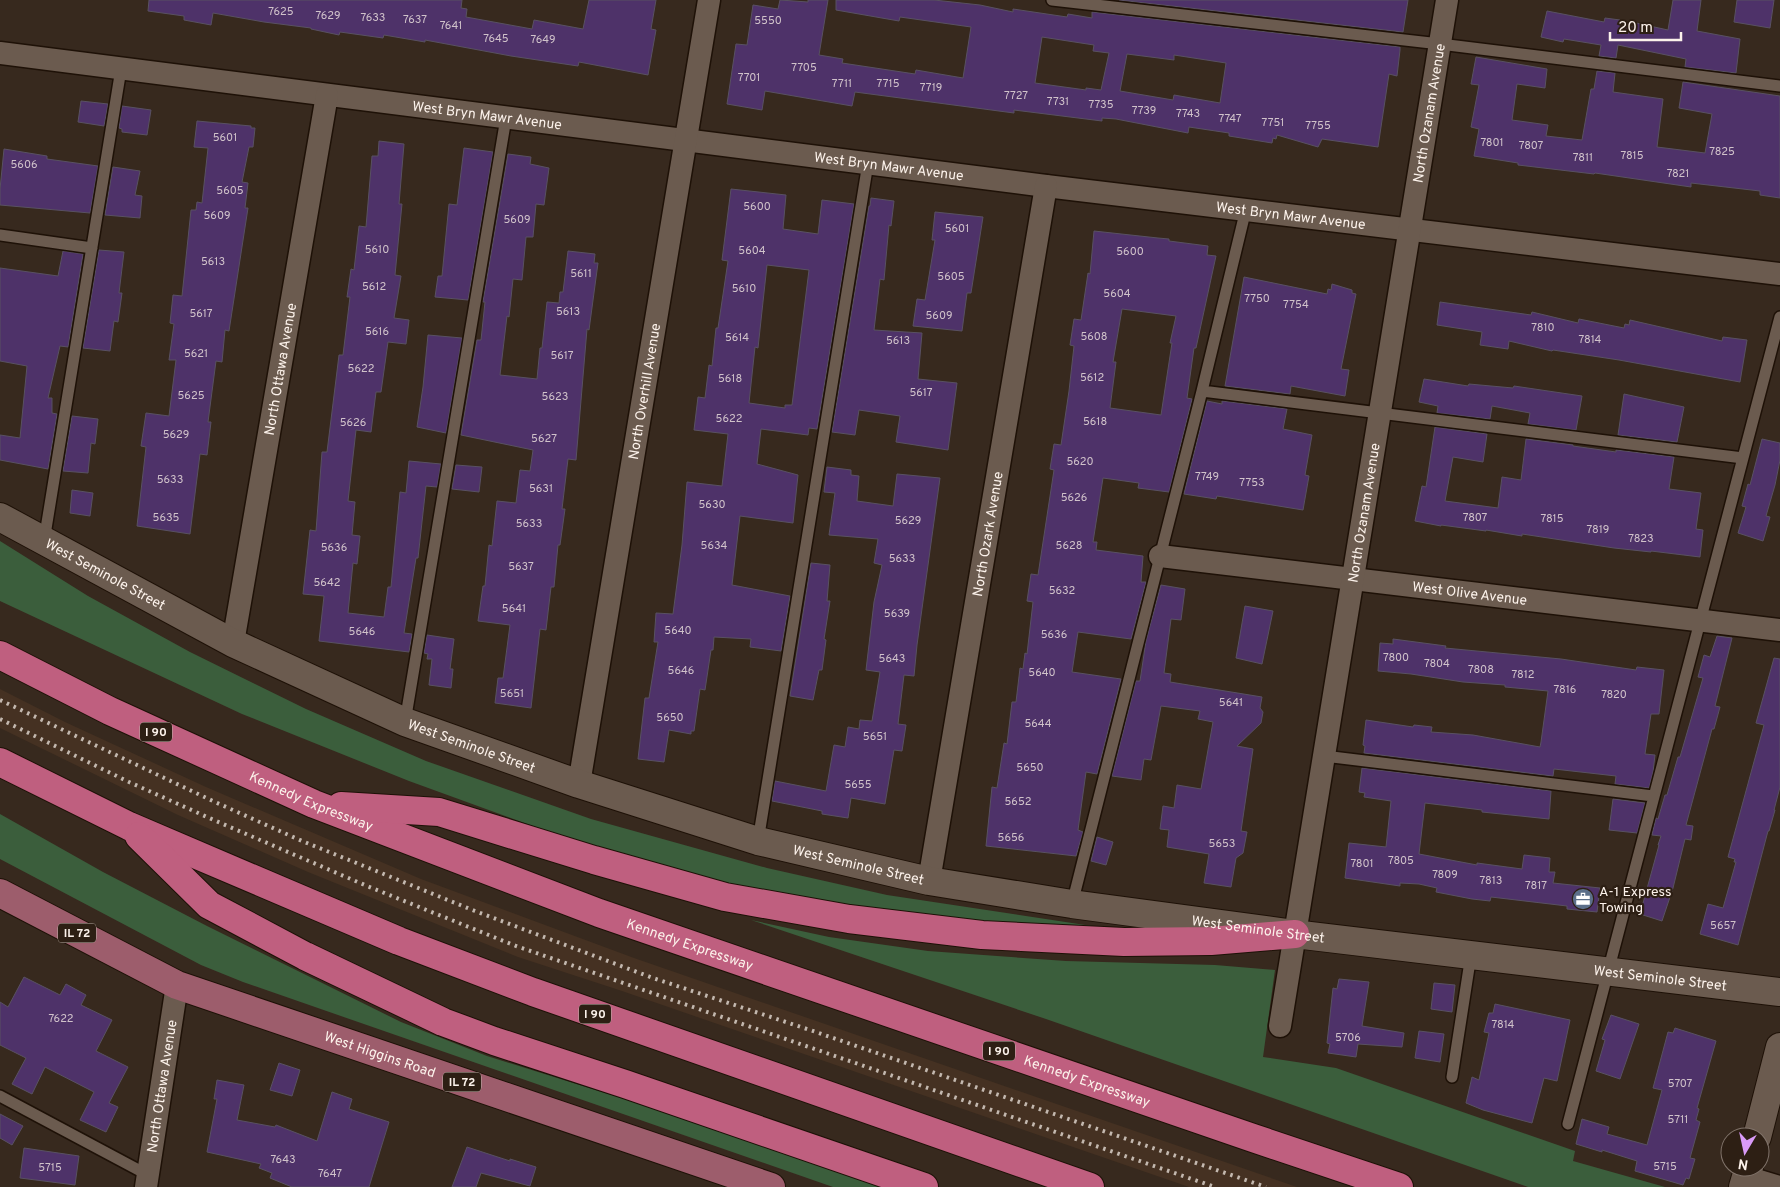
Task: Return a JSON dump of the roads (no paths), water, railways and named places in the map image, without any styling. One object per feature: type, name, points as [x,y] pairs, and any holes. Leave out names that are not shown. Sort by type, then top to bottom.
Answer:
[{"type":"highway","name":"Kennedy Expressway","points":[[0,655],[110,711],[314,804],[599,913],[1399,1187]]},
{"type":"highway","name":"I 90","points":[[0,762],[130,826],[399,941],[533,992],[1090,1187]]},
{"type":"highway","points":[[314,804],[439,812],[594,860],[725,897],[849,919],[982,935],[1124,942],[1211,941],[1295,934]]},
{"type":"highway","points":[[130,826],[209,905],[305,956],[443,1022],[924,1187]]},
{"type":"main road","name":"West Higgins Road","points":[[0,893],[177,985],[771,1187]]},
{"type":"street","name":"North Overhill Avenue","points":[[579,784],[709,0]]},
{"type":"street","name":"North Ozanam Avenue","points":[[1280,1026],[1448,0]]},
{"type":"street","name":"West Bryn Mawr Avenue","points":[[0,54],[1046,186],[1410,228],[1780,274]]},
{"type":"street","name":"North Ottawa Avenue","points":[[233,643],[327,95]]},
{"type":"street","name":"North Ozark Avenue","points":[[930,881],[1046,186]]},
{"type":"street","name":"West Seminole Street","points":[[0,517],[233,643],[406,722],[579,784],[758,841],[930,881],[1072,904],[1295,934],[1780,992]]},
{"type":"street","name":"West Olive Avenue","points":[[1160,556],[1780,630]]},
{"type":"street","name":"North Ottawa Avenue","points":[[147,1181],[177,985]]},
{"type":"street","points":[[1760,1127],[1780,1046]]},
{"type":"street","points":[[1746,1177],[1779,1187]]},
{"type":"lane","points":[[1052,0],[1440,44],[1780,86]]},
{"type":"lane","points":[[44,541],[121,69]]},
{"type":"lane","points":[[406,722],[506,118]]},
{"type":"lane","points":[[758,841],[868,163]]},
{"type":"lane","points":[[1072,904],[1202,391],[1246,209]]},
{"type":"lane","points":[[0,235],[92,248]]},
{"type":"lane","points":[[1568,1124],[1780,317]]},
{"type":"lane","points":[[1202,391],[1743,458]]},
{"type":"lane","points":[[1324,756],[1653,796]]},
{"type":"lane","points":[[1452,1077],[1471,954]]},
{"type":"lane","points":[[0,1096],[147,1181]]},
{"type":"railway","points":[[0,700],[302,841],[475,911],[653,978],[1266,1187]]},
{"type":"railway","points":[[0,719],[129,782],[216,821],[367,886],[516,946],[1215,1187]]},
{"type":"place","name":"A-1 Express Towing","points":[[1583,899]]}]
